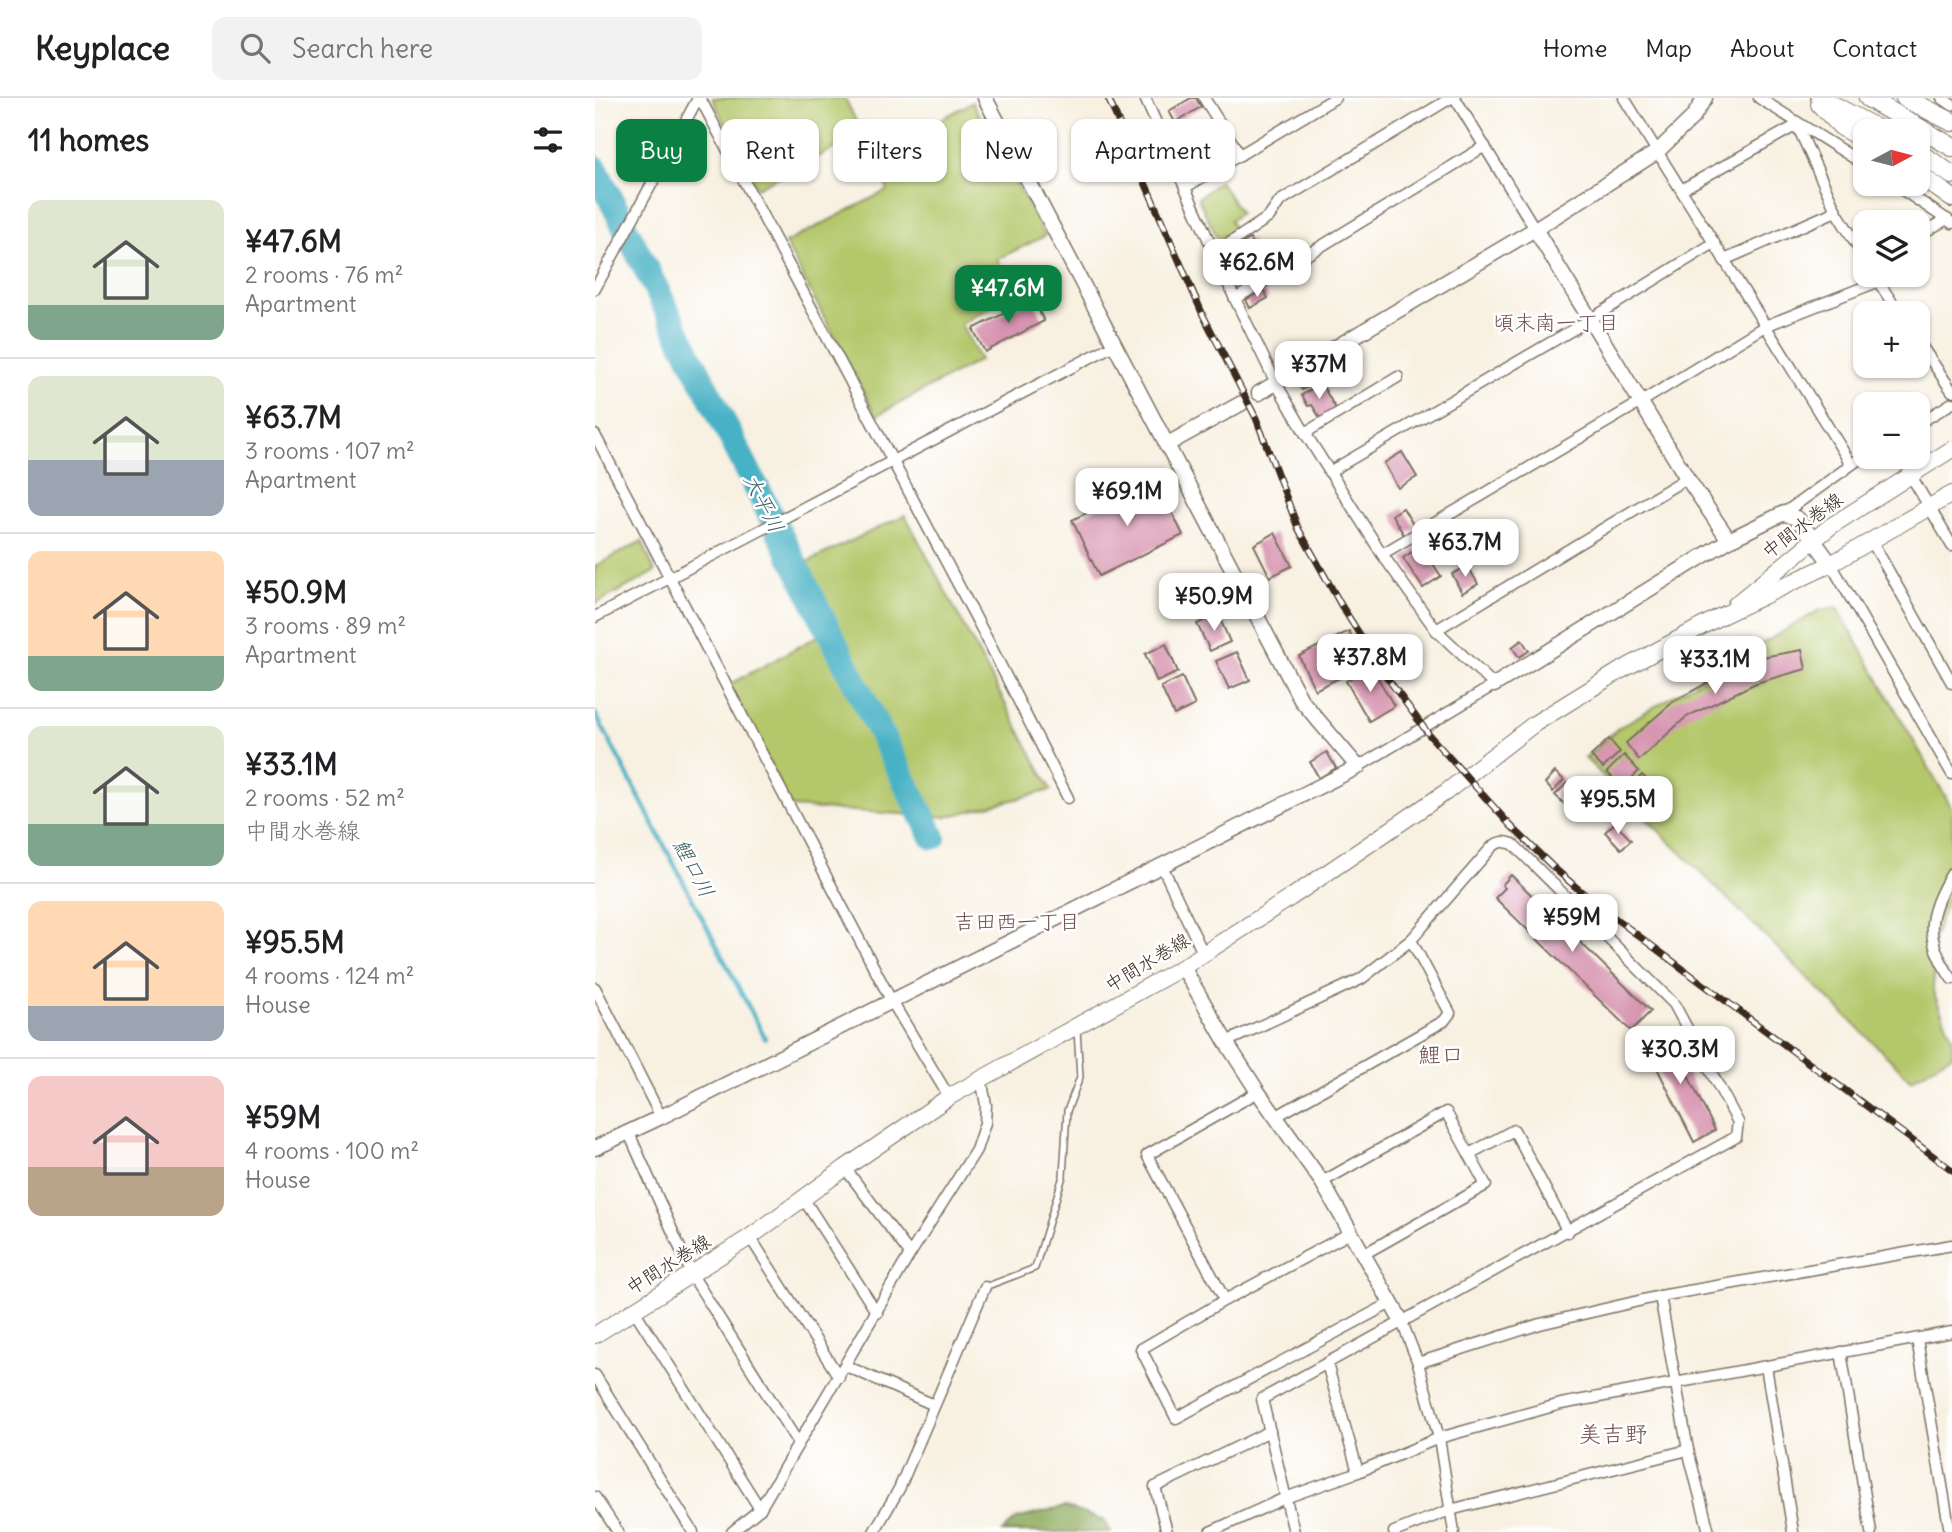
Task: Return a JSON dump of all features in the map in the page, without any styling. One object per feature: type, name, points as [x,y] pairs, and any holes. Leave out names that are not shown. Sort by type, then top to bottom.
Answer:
[{"type":"highway","points":[[1814,98],[1841,126],[1853,134]]},
{"type":"highway","points":[[1820,98],[1859,119]]},
{"type":"highway","points":[[1868,98],[1952,148]]},
{"type":"highway","points":[[1905,98],[1952,122]]},
{"type":"highway","points":[[1930,160],[1952,175]]},
{"type":"highway","points":[[1930,182],[1952,198]]},
{"type":"main road","name":"中間水巻線","points":[[1717,618],[1831,526],[1952,449]]},
{"type":"main road","name":"中間水巻線","points":[[595,1335],[750,1237],[949,1097],[1183,967],[1290,898],[1446,792],[1534,724],[1618,672],[1717,618],[1831,564],[1952,494]]},
{"type":"street","points":[[595,289],[699,98]]},
{"type":"street","points":[[699,98],[986,637],[1068,798]]},
{"type":"street","points":[[985,98],[1301,699],[1358,767]]},
{"type":"street","points":[[1145,98],[1235,299],[1276,383],[1305,433],[1382,554],[1436,630],[1494,685]]},
{"type":"street","points":[[1186,187],[1335,98]]},
{"type":"street","points":[[595,1148],[1358,767],[1729,540],[1784,513],[1851,464],[1624,98]]},
{"type":"street","points":[[1259,393],[1535,229],[1657,152],[1693,117],[1705,98]]},
{"type":"street","points":[[1759,98],[1853,157]]},
{"type":"street","points":[[1942,98],[1952,105]]},
{"type":"street","points":[[1208,99],[1240,155]]},
{"type":"street","points":[[1215,253],[1269,217],[1280,201],[1457,99],[1687,478],[1729,540]]},
{"type":"street","points":[[1681,190],[1797,125],[1836,211],[1853,239]]},
{"type":"street","points":[[1235,299],[1485,146]]},
{"type":"street","points":[[1912,196],[1949,221]]},
{"type":"street","points":[[1724,260],[1836,211]]},
{"type":"street","points":[[1930,230],[1949,221]]},
{"type":"street","points":[[1329,472],[1591,319],[1714,243]]},
{"type":"street","points":[[1382,554],[1765,326],[1855,287]]},
{"type":"street","points":[[595,617],[1114,345]]},
{"type":"street","points":[[1930,359],[1952,391]]},
{"type":"street","points":[[1305,433],[1398,377]]},
{"type":"street","points":[[1166,445],[1242,403]]},
{"type":"street","points":[[1930,417],[1952,403]]},
{"type":"street","points":[[595,435],[891,1000],[949,1097]]},
{"type":"street","points":[[1910,474],[1952,546]]},
{"type":"street","points":[[1436,630],[1687,478]]},
{"type":"street","points":[[1784,513],[1798,519],[1831,564],[1950,767]]},
{"type":"street","points":[[1871,540],[1952,683]]},
{"type":"street","points":[[1226,1042],[1361,979],[1411,940],[1492,847],[1498,842],[1513,844],[1674,1004],[1738,1122],[1736,1137],[1262,1399],[1294,1532]]},
{"type":"street","points":[[1162,866],[1203,953]]},
{"type":"street","points":[[1952,873],[1933,910],[1931,929],[1939,960],[1952,979]]},
{"type":"street","points":[[1276,1116],[1444,1021],[1450,1013],[1411,940]]},
{"type":"street","points":[[1183,967],[1258,1092],[1322,1182],[1402,1322],[1418,1363],[1439,1438],[1454,1532]]},
{"type":"street","points":[[595,988],[661,1117]]},
{"type":"street","points":[[732,1532],[760,1509],[910,1254],[976,1150],[985,1123],[986,1105],[981,1078]]},
{"type":"street","points":[[1225,1300],[1147,1155],[1258,1092]]},
{"type":"street","points":[[1322,1182],[1446,1112],[1486,1185],[1364,1254]]},
{"type":"street","points":[[1469,1154],[1514,1130],[1568,1232]]},
{"type":"street","points":[[628,1131],[692,1275],[798,1443]]},
{"type":"street","points":[[845,1168],[910,1254]]},
{"type":"street","points":[[803,1198],[877,1313]]},
{"type":"street","points":[[1352,1232],[1225,1300],[1141,1349],[1176,1418],[1391,1303]]},
{"type":"street","points":[[750,1237],[839,1377]]},
{"type":"street","points":[[1418,1363],[1541,1324],[1660,1296],[1952,1245]]},
{"type":"street","points":[[874,1532],[899,1489],[985,1287]]},
{"type":"street","points":[[1660,1296],[1688,1450],[1709,1531],[1696,1532]]},
{"type":"street","points":[[633,1310],[760,1509]]},
{"type":"street","points":[[1210,1532],[1285,1498],[1358,1472],[1439,1438],[1561,1404],[1952,1332]]},
{"type":"street","points":[[1917,1339],[1950,1532]]},
{"type":"street","points":[[1841,1352],[1871,1532]]},
{"type":"street","points":[[1327,1364],[1358,1472]]},
{"type":"street","points":[[846,1366],[934,1405]]},
{"type":"street","points":[[1766,1366],[1793,1532]]},
{"type":"street","points":[[595,1375],[693,1532]]},
{"type":"street","points":[[1167,1532],[1155,1487],[1270,1431]]},
{"type":"street","points":[[1394,1532],[1450,1510],[1688,1450]]},
{"type":"street","points":[[595,1497],[618,1532]]},
{"type":"lane","points":[[985,1287],[1035,1268],[1063,1176],[1067,1111],[1080,1077],[1077,1027]]},
{"type":"green space","points":[[712,98],[845,98],[855,119],[833,119],[833,149],[819,156],[819,119],[722,119]]},
{"type":"green space","points":[[972,102],[981,119],[961,119],[961,182],[1016,182],[1045,236],[997,259],[1012,295],[961,324],[980,360],[876,416],[785,243],[888,190],[884,182],[947,182],[947,119],[942,119]]},
{"type":"green space","points":[[754,182],[769,182],[757,188]]},
{"type":"green space","points":[[1221,182],[1240,213],[1230,220],[1234,230],[1218,240],[1198,198]]},
{"type":"green space","points":[[905,515],[1051,790],[946,817],[791,807],[729,685],[836,626],[805,563]]},
{"type":"green space","points":[[642,541],[655,572],[595,604],[595,566]]},
{"type":"green space","points":[[1837,607],[1952,808],[1952,887],[1934,937],[1933,992],[1952,1037],[1952,1055],[1911,1080],[1585,758],[1618,728],[1820,610]]},
{"type":"green space","points":[[1064,1507],[1104,1520],[1111,1532],[1002,1532],[1016,1519]]},
{"type":"building","points":[[1191,98],[1196,98],[1201,107],[1180,119],[1173,119],[1169,111]]},
{"type":"building","points":[[1250,239],[1266,269],[1247,279],[1236,259],[1233,260],[1228,251]]},
{"type":"building","points":[[1264,290],[1268,298],[1250,308],[1246,300]]},
{"type":"building","points":[[1033,299],[1044,321],[985,352],[973,329]]},
{"type":"building","points":[[1314,373],[1319,381],[1302,390],[1298,383]]},
{"type":"building","points":[[1321,383],[1336,409],[1320,418],[1302,395]]},
{"type":"building","points":[[1402,452],[1417,477],[1398,488],[1384,463]]},
{"type":"building","points":[[1156,479],[1183,535],[1099,576],[1072,520]]},
{"type":"building","points":[[1403,508],[1415,528],[1404,535],[1392,515]]},
{"type":"building","points":[[1275,533],[1292,566],[1270,577],[1254,545]]},
{"type":"building","points":[[1421,546],[1441,576],[1423,588],[1403,558]]},
{"type":"building","points":[[1468,566],[1478,584],[1462,593],[1452,574]]},
{"type":"building","points":[[1218,614],[1230,642],[1210,651],[1197,624]]},
{"type":"building","points":[[1349,631],[1366,665],[1315,690],[1299,656]]},
{"type":"building","points":[[1522,640],[1529,651],[1519,657],[1512,647]]},
{"type":"building","points":[[1166,644],[1178,672],[1157,682],[1145,654]]},
{"type":"building","points":[[1802,650],[1806,669],[1756,683],[1686,717],[1639,760],[1626,743],[1674,701],[1751,659]]},
{"type":"building","points":[[1237,652],[1250,680],[1229,689],[1216,661]]},
{"type":"building","points":[[1371,666],[1394,706],[1369,721],[1346,681]]},
{"type":"building","points":[[1182,677],[1195,705],[1174,715],[1161,687]]},
{"type":"building","points":[[1609,739],[1620,752],[1603,768],[1591,756]]},
{"type":"building","points":[[1327,752],[1336,768],[1319,778],[1310,762]]},
{"type":"building","points":[[1624,755],[1639,771],[1622,788],[1607,772]]},
{"type":"building","points":[[1555,772],[1564,780],[1553,792],[1545,783]]},
{"type":"building","points":[[1642,775],[1655,788],[1638,805],[1626,792]]},
{"type":"building","points":[[1567,783],[1589,804],[1577,816],[1555,795]]},
{"type":"building","points":[[1615,823],[1631,840],[1621,849],[1605,832]]},
{"type":"building","points":[[1511,875],[1651,1011],[1631,1031],[1495,898],[1505,888],[1502,885]]},
{"type":"building","points":[[1665,1029],[1715,1130],[1694,1142],[1646,1046],[1656,1041],[1653,1035]]},
{"type":"waterway","name":"大平川","points":[[595,168],[933,837]]},
{"type":"waterway","name":"鯉口川","points":[[595,713],[765,1038]]},
{"type":"railway","points":[[1108,98],[1203,315],[1256,418],[1298,528],[1341,605],[1388,679],[1430,736],[1510,825],[1592,901],[1952,1170]]},
{"type":"district","name":"頃末南一丁目","points":[[1556,322]]},
{"type":"district","name":"吉田西一丁目","points":[[1017,921]]},
{"type":"district","name":"鯉口","points":[[1441,1054]]},
{"type":"district","name":"美吉野","points":[[1613,1433]]}]
